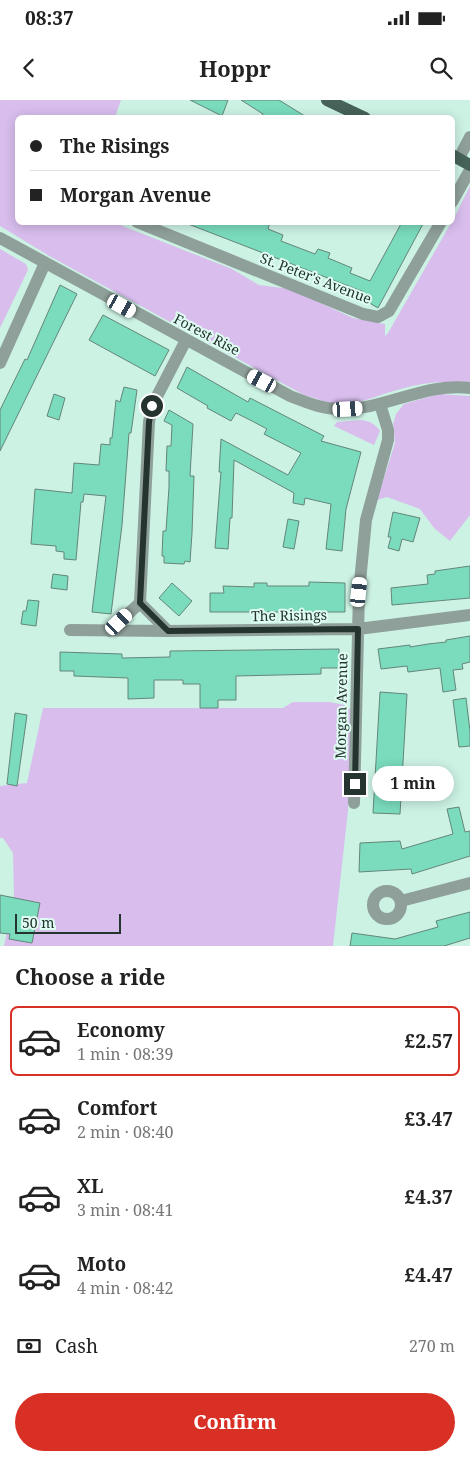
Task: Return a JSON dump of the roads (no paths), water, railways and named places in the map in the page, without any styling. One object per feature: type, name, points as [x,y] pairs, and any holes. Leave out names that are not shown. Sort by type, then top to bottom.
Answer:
[{"type":"main road","points":[[327,100],[359,115]]},
{"type":"street","points":[[461,159],[470,137]]},
{"type":"street","points":[[455,197],[470,170]]},
{"type":"street","name":"St. Peter's Avenue","points":[[144,225],[363,314],[378,317],[389,311],[439,225]]},
{"type":"street","name":"Forest Rise","points":[[0,238],[290,396],[316,406],[337,409],[359,408],[428,390],[453,386],[470,388]]},
{"type":"street","points":[[0,363],[45,263]]},
{"type":"street","points":[[109,631],[140,603],[149,422],[152,406],[186,340]]},
{"type":"street","name":"Morgan Avenue","points":[[354,804],[359,592],[366,520],[388,440],[388,430],[380,404]]},
{"type":"street","points":[[140,603],[168,631]]},
{"type":"street","name":"The Risings","points":[[70,630],[358,629],[470,615]]},
{"type":"street","points":[[401,902],[470,882]]}]
